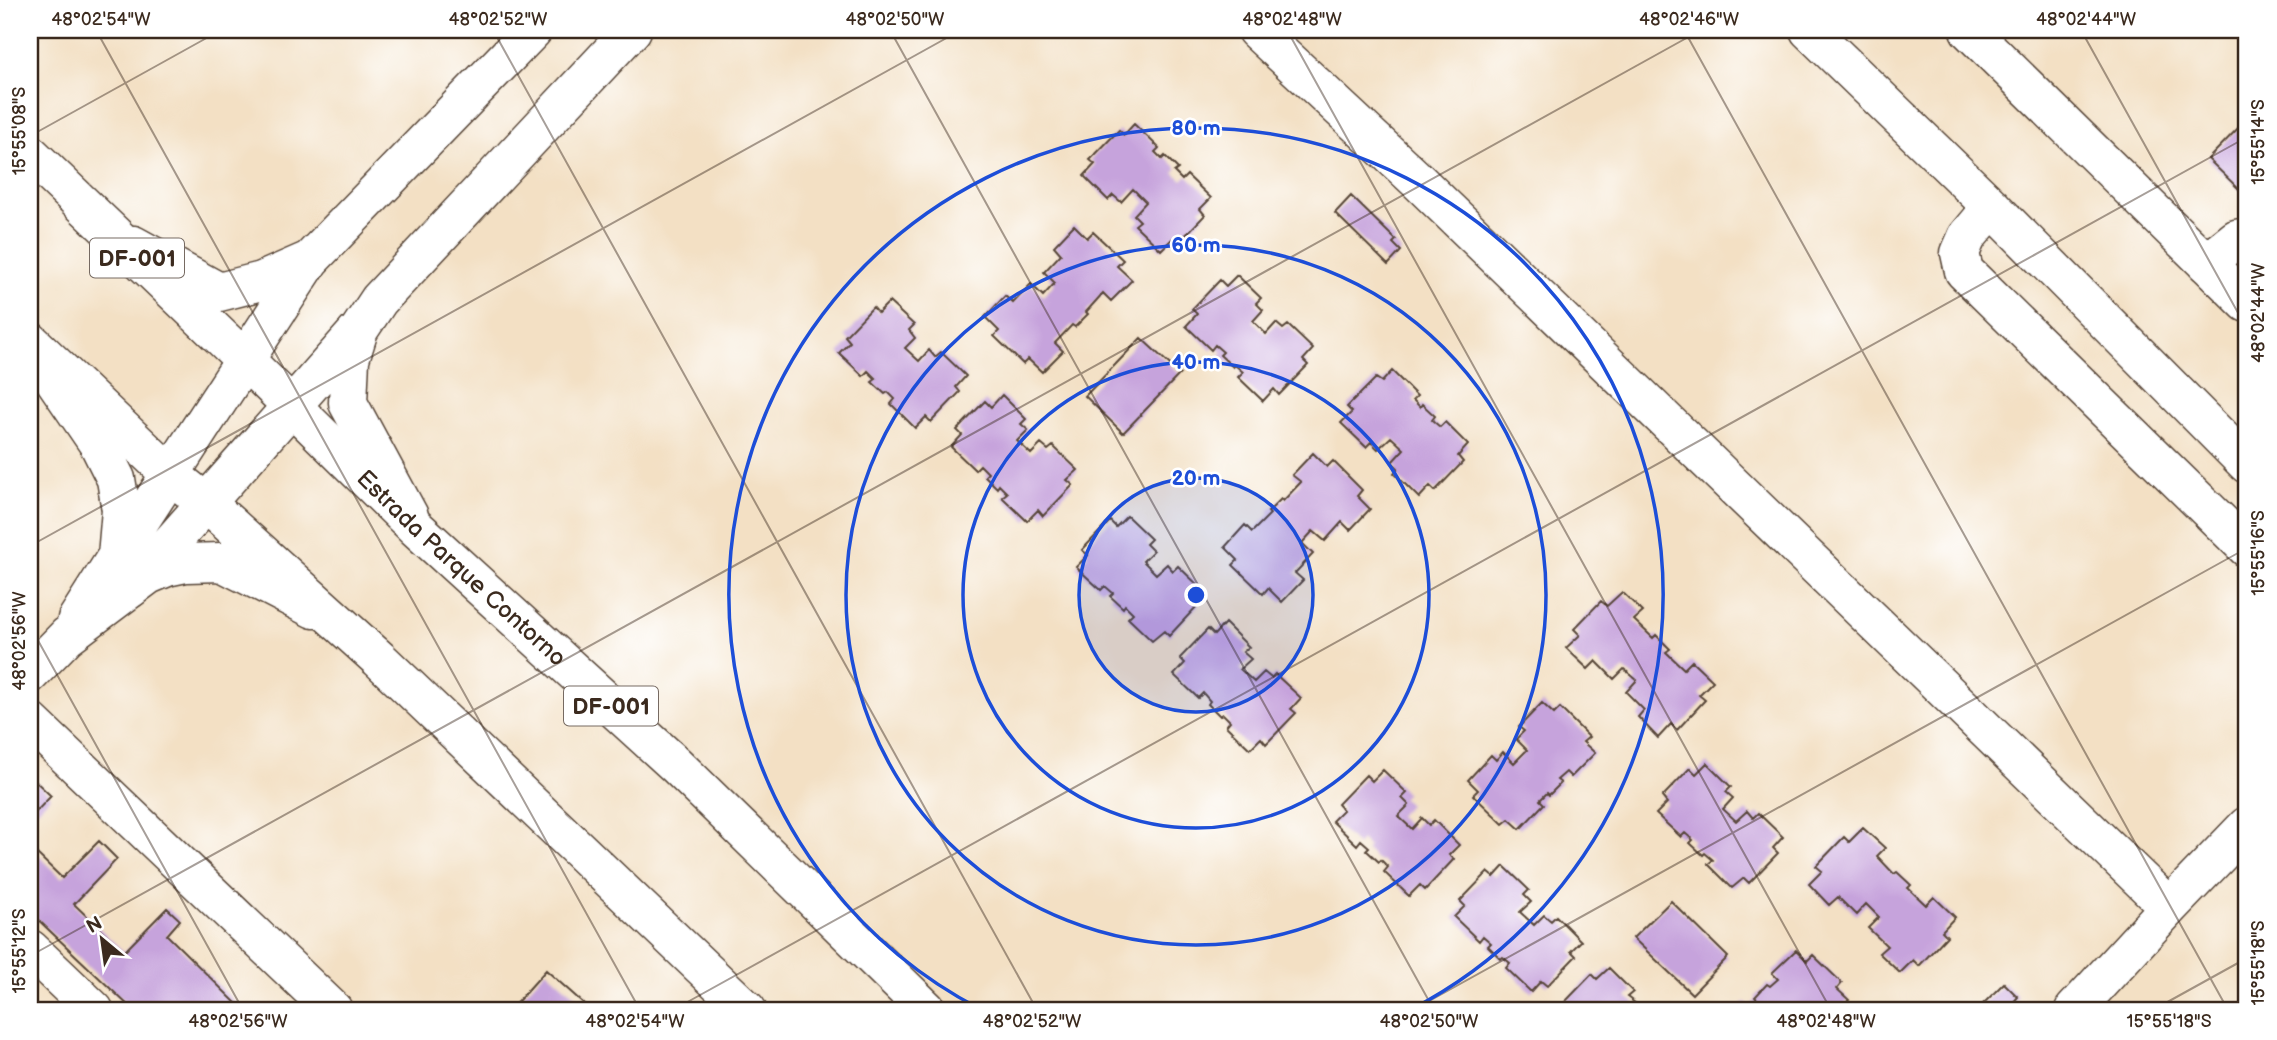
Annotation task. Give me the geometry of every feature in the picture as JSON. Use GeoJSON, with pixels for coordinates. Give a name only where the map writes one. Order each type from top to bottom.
{"type":"FeatureCollection","features":[{"type":"Feature","properties":{"kind":"main road"},"geometry":{"type":"LineString","coordinates":[[124,572],[170,474],[310,260],[533,30]]}},
{"type":"Feature","properties":{"kind":"main road"},"geometry":{"type":"LineString","coordinates":[[30,674],[124,572],[206,503],[359,330],[379,300],[632,30]]}},
{"type":"Feature","properties":{"kind":"main road"},"geometry":{"type":"LineString","coordinates":[[1256,30],[1426,189],[2169,907]]}},
{"type":"Feature","properties":{"kind":"main road"},"geometry":{"type":"LineString","coordinates":[[1809,30],[1992,207],[2247,464]]}},
{"type":"Feature","properties":{"kind":"main road"},"geometry":{"type":"LineString","coordinates":[[1969,30],[2247,303]]}},
{"type":"Feature","properties":{"kind":"main road","name":"Estrada Parque Contorno"},"geometry":{"type":"LineString","coordinates":[[30,154],[415,527],[676,765],[927,1010]]}},
{"type":"Feature","properties":{"kind":"main road"},"geometry":{"type":"LineString","coordinates":[[1992,207],[1967,237],[1960,253],[1964,271],[2247,548]]}},
{"type":"Feature","properties":{"kind":"main road"},"geometry":{"type":"LineString","coordinates":[[112,234],[219,292],[262,281],[310,260]]}},
{"type":"Feature","properties":{"kind":"main road"},"geometry":{"type":"LineString","coordinates":[[2206,263],[2236,239],[2247,237]]}},
{"type":"Feature","properties":{"kind":"main road"},"geometry":{"type":"LineString","coordinates":[[359,330],[350,359],[348,403],[415,527]]}},
{"type":"Feature","properties":{"kind":"main road"},"geometry":{"type":"LineString","coordinates":[[30,343],[170,474],[206,503],[379,659],[747,1010]]}},
{"type":"Feature","properties":{"kind":"main road"},"geometry":{"type":"LineString","coordinates":[[30,343],[99,445],[116,479],[121,510],[124,572]]}},
{"type":"Feature","properties":{"kind":"main road"},"geometry":{"type":"LineString","coordinates":[[124,572],[148,575],[187,563],[222,562],[330,617]]}},
{"type":"Feature","properties":{"kind":"main road"},"geometry":{"type":"LineString","coordinates":[[30,721],[333,1010]]}},
{"type":"Feature","properties":{"kind":"main road"},"geometry":{"type":"LineString","coordinates":[[2074,1010],[2247,826]]}},
{"type":"Feature","properties":{"kind":"main road"},"geometry":{"type":"LineString","coordinates":[[30,949],[94,1010]]}},
{"type":"Feature","properties":{"kind":"building"},"geometry":{"type":"Polygon","coordinates":[[[2247,119],[2247,197],[2208,159],[2247,119]]]}},
{"type":"Feature","properties":{"kind":"building"},"geometry":{"type":"Polygon","coordinates":[[[1134,124],[1159,148],[1155,152],[1162,159],[1165,156],[1178,169],[1174,172],[1182,180],[1187,175],[1211,198],[1200,209],[1205,215],[1177,244],[1172,239],[1161,250],[1135,225],[1140,221],[1134,215],[1146,202],[1133,189],[1121,202],[1113,195],[1108,200],[1084,176],[1095,164],[1090,160],[1119,130],[1124,135],[1134,124]]]}},
{"type":"Feature","properties":{"kind":"building"},"geometry":{"type":"Polygon","coordinates":[[[1351,196],[1396,240],[1393,243],[1401,251],[1388,265],[1335,213],[1351,196]]]}},
{"type":"Feature","properties":{"kind":"building"},"geometry":{"type":"Polygon","coordinates":[[[1074,225],[1087,238],[1093,232],[1123,260],[1117,266],[1132,280],[1111,301],[1103,293],[1086,312],[1088,314],[1075,327],[1072,325],[1055,343],[1063,351],[1042,372],[1028,359],[1023,364],[994,336],[999,331],[985,317],[1005,296],[1013,303],[1031,284],[1043,296],[1055,283],[1044,272],[1061,254],[1054,246],[1074,225]]]}},
{"type":"Feature","properties":{"kind":"building"},"geometry":{"type":"Polygon","coordinates":[[[1237,275],[1261,298],[1256,303],[1263,310],[1253,321],[1266,334],[1276,323],[1283,329],[1288,325],[1313,349],[1303,360],[1308,365],[1279,395],[1274,389],[1263,401],[1238,377],[1243,372],[1220,355],[1223,352],[1215,345],[1211,350],[1186,326],[1197,314],[1192,309],[1220,280],[1226,286],[1237,275]]]}},
{"type":"Feature","properties":{"kind":"building"},"geometry":{"type":"Polygon","coordinates":[[[889,302],[914,325],[909,330],[915,338],[905,348],[919,361],[929,350],[935,357],[941,352],[966,376],[956,387],[960,392],[931,422],[926,417],[915,428],[891,404],[895,399],[872,382],[876,379],[868,371],[863,376],[839,353],[850,342],[845,336],[873,307],[878,313],[889,302]]]}},
{"type":"Feature","properties":{"kind":"building"},"geometry":{"type":"Polygon","coordinates":[[[1141,338],[1180,374],[1123,433],[1085,396],[1141,338]]]}},
{"type":"Feature","properties":{"kind":"building"},"geometry":{"type":"Polygon","coordinates":[[[1392,371],[1417,396],[1413,400],[1435,416],[1432,420],[1440,427],[1445,422],[1468,445],[1458,456],[1463,462],[1435,491],[1430,486],[1419,498],[1394,473],[1398,468],[1392,462],[1404,449],[1391,437],[1378,449],[1371,442],[1366,447],[1341,423],[1352,412],[1347,407],[1376,378],[1382,382],[1392,371]]]}},
{"type":"Feature","properties":{"kind":"building"},"geometry":{"type":"Polygon","coordinates":[[[1002,395],[1026,419],[1021,424],[1028,430],[1017,441],[1031,454],[1041,444],[1048,450],[1053,446],[1078,470],[1067,480],[1073,485],[1043,516],[1038,510],[1027,521],[1002,497],[1007,493],[999,485],[997,488],[985,476],[988,473],[980,465],[975,470],[951,447],[962,435],[957,430],[985,401],[991,407],[1002,395]]]}},
{"type":"Feature","properties":{"kind":"building"},"geometry":{"type":"Polygon","coordinates":[[[1313,453],[1327,467],[1333,461],[1362,490],[1357,496],[1370,509],[1350,530],[1342,522],[1325,541],[1313,531],[1302,543],[1313,554],[1295,573],[1303,580],[1282,602],[1268,588],[1263,594],[1233,565],[1238,560],[1225,547],[1245,525],[1252,532],[1270,514],[1268,512],[1301,482],[1292,475],[1313,453]]]}},
{"type":"Feature","properties":{"kind":"building"},"geometry":{"type":"Polygon","coordinates":[[[1127,516],[1151,539],[1146,544],[1153,551],[1143,561],[1156,574],[1167,564],[1173,571],[1178,566],[1203,590],[1193,600],[1198,605],[1169,636],[1164,631],[1152,641],[1128,618],[1133,613],[1110,596],[1113,593],[1105,586],[1101,590],[1076,567],[1088,555],[1082,550],[1110,521],[1116,527],[1127,516]]]}},
{"type":"Feature","properties":{"kind":"building"},"geometry":{"type":"Polygon","coordinates":[[[1622,592],[1643,612],[1634,620],[1653,638],[1656,635],[1670,649],[1666,652],[1684,669],[1692,661],[1713,681],[1699,695],[1705,700],[1677,730],[1671,724],[1658,738],[1638,717],[1644,710],[1626,692],[1637,680],[1624,669],[1614,679],[1596,661],[1588,669],[1566,648],[1580,635],[1574,629],[1601,601],[1607,606],[1622,592]]]}},
{"type":"Feature","properties":{"kind":"building"},"geometry":{"type":"Polygon","coordinates":[[[1225,623],[1249,647],[1243,652],[1251,659],[1240,669],[1254,682],[1264,672],[1271,678],[1275,674],[1301,698],[1291,709],[1296,713],[1266,744],[1261,738],[1250,749],[1226,726],[1230,721],[1223,714],[1220,716],[1208,704],[1210,701],[1203,693],[1198,698],[1174,675],[1185,663],[1180,658],[1208,629],[1214,635],[1225,623]]]}},
{"type":"Feature","properties":{"kind":"building"},"geometry":{"type":"Polygon","coordinates":[[[1542,703],[1554,714],[1560,708],[1589,737],[1583,742],[1595,753],[1571,777],[1566,772],[1557,780],[1561,783],[1540,800],[1544,804],[1520,829],[1509,819],[1503,824],[1473,795],[1478,790],[1468,780],[1491,755],[1496,760],[1503,752],[1514,763],[1527,750],[1516,739],[1524,731],[1519,727],[1542,703]]]}},
{"type":"Feature","properties":{"kind":"building"},"geometry":{"type":"Polygon","coordinates":[[[1707,763],[1731,787],[1726,792],[1733,798],[1723,809],[1736,821],[1747,811],[1753,818],[1758,813],[1783,837],[1773,848],[1778,853],[1749,883],[1744,878],[1732,888],[1708,864],[1713,860],[1690,843],[1693,840],[1685,833],[1681,837],[1656,814],[1667,803],[1662,797],[1690,768],[1696,774],[1707,763]]]}},
{"type":"Feature","properties":{"kind":"building"},"geometry":{"type":"Polygon","coordinates":[[[1383,770],[1407,793],[1402,798],[1409,805],[1398,816],[1412,829],[1422,818],[1429,825],[1434,820],[1459,845],[1449,855],[1454,859],[1425,890],[1420,885],[1409,896],[1384,872],[1388,867],[1366,850],[1369,847],[1361,840],[1357,845],[1332,821],[1343,810],[1338,804],[1366,775],[1372,781],[1383,770]]]}},
{"type":"Feature","properties":{"kind":"building"},"geometry":{"type":"Polygon","coordinates":[[[30,776],[51,796],[30,818],[30,776]]]}},
{"type":"Feature","properties":{"kind":"building"},"geometry":{"type":"Polygon","coordinates":[[[1863,828],[1885,848],[1877,856],[1894,874],[1897,872],[1911,885],[1908,888],[1926,905],[1934,897],[1955,917],[1942,931],[1947,936],[1919,966],[1913,960],[1900,973],[1879,953],[1887,946],[1868,928],[1879,917],[1866,904],[1856,915],[1838,897],[1829,905],[1809,884],[1822,871],[1816,866],[1844,837],[1849,842],[1863,828]]]}},
{"type":"Feature","properties":{"kind":"building"},"geometry":{"type":"Polygon","coordinates":[[[99,841],[117,859],[74,904],[124,952],[167,908],[180,920],[167,935],[243,1010],[133,1010],[30,912],[30,847],[62,878],[99,841]]]}},
{"type":"Feature","properties":{"kind":"building"},"geometry":{"type":"Polygon","coordinates":[[[1504,866],[1529,890],[1524,895],[1531,902],[1520,912],[1534,925],[1544,915],[1551,921],[1556,916],[1581,941],[1571,951],[1576,956],[1547,986],[1541,981],[1531,992],[1506,968],[1510,963],[1503,957],[1501,959],[1488,946],[1491,943],[1483,936],[1479,941],[1454,917],[1465,906],[1460,901],[1488,872],[1494,877],[1504,866]]]}},
{"type":"Feature","properties":{"kind":"building"},"geometry":{"type":"Polygon","coordinates":[[[1671,901],[1728,957],[1692,994],[1633,938],[1671,901]]]}},
{"type":"Feature","properties":{"kind":"building"},"geometry":{"type":"Polygon","coordinates":[[[1796,950],[1807,961],[1813,955],[1842,983],[1837,989],[1849,1000],[1838,1010],[1737,1010],[1745,1002],[1750,1006],[1767,984],[1770,986],[1778,979],[1772,973],[1796,950]]]}},
{"type":"Feature","properties":{"kind":"building"},"geometry":{"type":"Polygon","coordinates":[[[1609,968],[1633,992],[1627,997],[1635,1003],[1628,1010],[1567,1010],[1569,1008],[1564,1003],[1592,974],[1597,979],[1609,968]]]}},
{"type":"Feature","properties":{"kind":"building"},"geometry":{"type":"Polygon","coordinates":[[[546,970],[591,1010],[510,1010],[546,970]]]}},
{"type":"Feature","properties":{"kind":"building"},"geometry":{"type":"Polygon","coordinates":[[[2004,983],[2018,997],[2011,1005],[2011,1010],[1977,1010],[2004,983]]]}}]}
